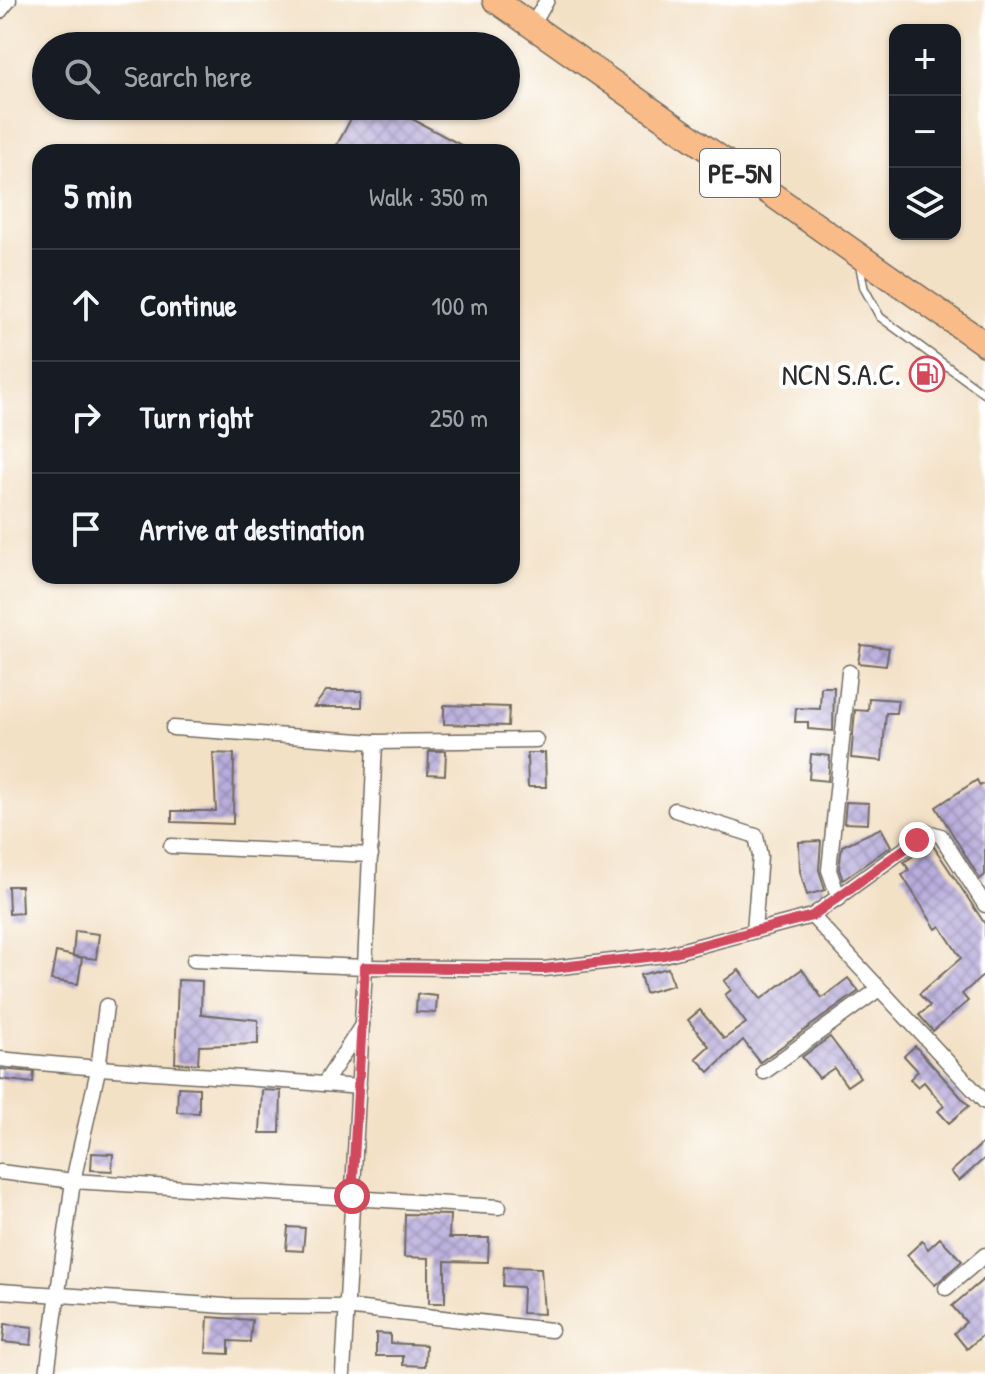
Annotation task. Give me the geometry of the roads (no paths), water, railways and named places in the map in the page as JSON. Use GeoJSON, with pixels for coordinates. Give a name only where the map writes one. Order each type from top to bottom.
{"type":"FeatureCollection","features":[{"type":"Feature","properties":{"kind":"highway","name":"PE-5N"},"geometry":{"type":"LineString","coordinates":[[495,0],[985,344]]}},
{"type":"Feature","properties":{"kind":"street"},"geometry":{"type":"LineString","coordinates":[[0,11],[9,0]]}},
{"type":"Feature","properties":{"kind":"street"},"geometry":{"type":"LineString","coordinates":[[532,26],[547,0]]}},
{"type":"Feature","properties":{"kind":"street"},"geometry":{"type":"LineString","coordinates":[[839,899],[829,870],[849,672]]}},
{"type":"Feature","properties":{"kind":"street"},"geometry":{"type":"LineString","coordinates":[[173,728],[375,742],[536,740]]}},
{"type":"Feature","properties":{"kind":"street"},"geometry":{"type":"LineString","coordinates":[[343,1374],[375,742]]}},
{"type":"Feature","properties":{"kind":"street"},"geometry":{"type":"LineString","coordinates":[[675,810],[756,836],[760,856],[754,931]]}},
{"type":"Feature","properties":{"kind":"street"},"geometry":{"type":"LineString","coordinates":[[194,960],[365,967],[544,969],[664,955],[812,916],[928,832],[941,836],[985,905]]}},
{"type":"Feature","properties":{"kind":"street"},"geometry":{"type":"LineString","coordinates":[[171,846],[371,855]]}},
{"type":"Feature","properties":{"kind":"street"},"geometry":{"type":"LineString","coordinates":[[812,916],[985,1102]]}},
{"type":"Feature","properties":{"kind":"street"},"geometry":{"type":"LineString","coordinates":[[764,1072],[879,989]]}},
{"type":"Feature","properties":{"kind":"street"},"geometry":{"type":"LineString","coordinates":[[47,1374],[73,1181],[98,1070],[106,1006]]}},
{"type":"Feature","properties":{"kind":"street"},"geometry":{"type":"LineString","coordinates":[[324,1084],[362,1025]]}},
{"type":"Feature","properties":{"kind":"street"},"geometry":{"type":"LineString","coordinates":[[0,1059],[98,1070],[247,1076],[359,1087]]}},
{"type":"Feature","properties":{"kind":"street"},"geometry":{"type":"LineString","coordinates":[[0,1172],[73,1181],[499,1207]]}},
{"type":"Feature","properties":{"kind":"street"},"geometry":{"type":"LineString","coordinates":[[946,1288],[985,1255]]}},
{"type":"Feature","properties":{"kind":"street"},"geometry":{"type":"LineString","coordinates":[[0,1291],[226,1306],[345,1307],[551,1330]]}},
{"type":"Feature","properties":{"kind":"lane"},"geometry":{"type":"LineString","coordinates":[[858,256],[864,288],[880,317],[985,394]]}},
{"type":"Feature","properties":{"kind":"place","name":"NCN S.A.C."},"geometry":{"type":"Point","coordinates":[927,374]}}]}
